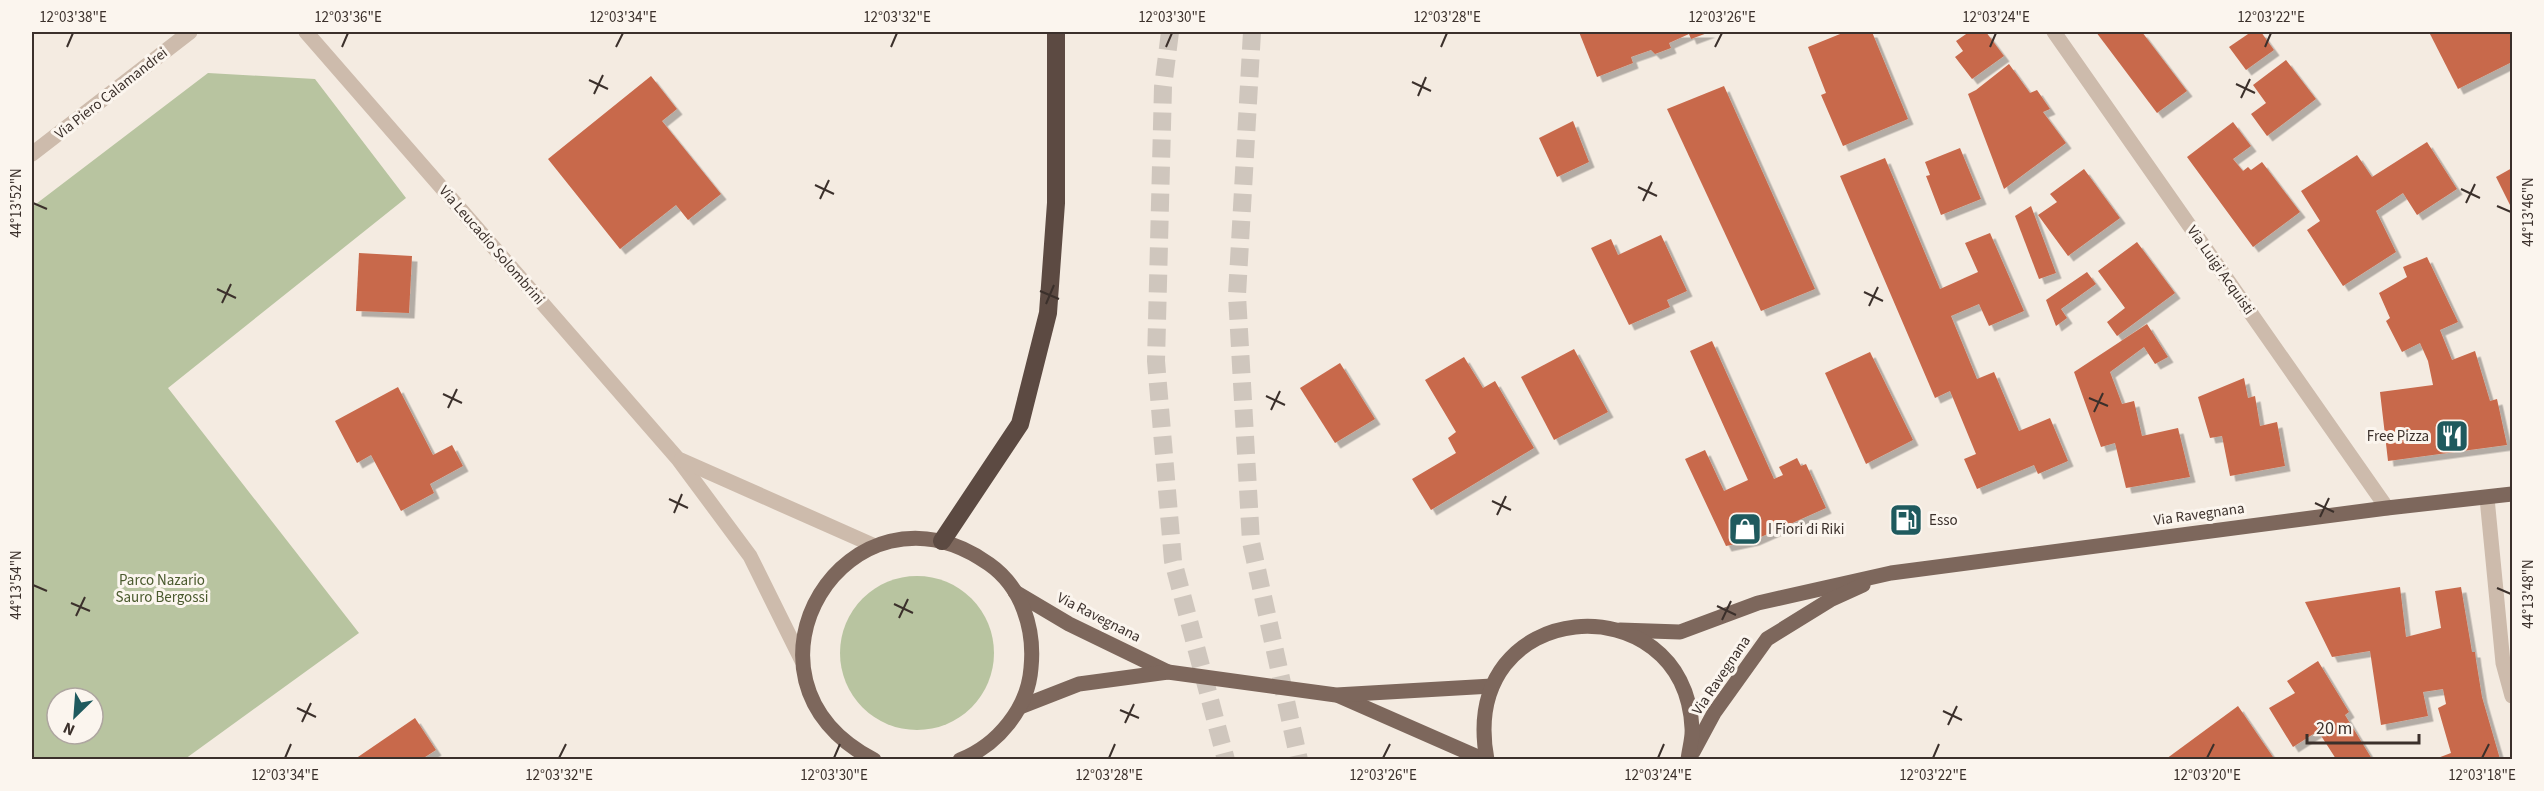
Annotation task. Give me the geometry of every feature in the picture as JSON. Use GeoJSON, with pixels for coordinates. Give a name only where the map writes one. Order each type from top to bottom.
{"type":"FeatureCollection","features":[{"type":"Feature","properties":{"kind":"highway"},"geometry":{"type":"LineString","coordinates":[[942,541],[1020,424],[1048,313],[1056,203],[1056,32]]}},
{"type":"Feature","properties":{"kind":"main road","name":"Via Ravegnana"},"geometry":{"type":"LineString","coordinates":[[1620,630],[1680,632],[1758,603],[1891,573],[2387,508],[2512,495]]}},
{"type":"Feature","properties":{"kind":"main road"},"geometry":{"type":"LineString","coordinates":[[874,759],[849,751],[826,724],[809,695],[802,661],[805,625],[819,591],[844,564],[875,546],[908,538],[942,541],[971,551],[996,569],[1016,592],[1028,619],[1033,649],[1030,679],[1020,707],[1000,734],[973,755],[960,759]]}},
{"type":"Feature","properties":{"kind":"main road","name":"Via Ravegnana"},"geometry":{"type":"LineString","coordinates":[[1688,759],[1714,713],[1767,639],[1830,600],[1891,573]]}},
{"type":"Feature","properties":{"kind":"main road","name":"Via Ravegnana"},"geometry":{"type":"LineString","coordinates":[[1016,592],[1069,624],[1168,672]]}},
{"type":"Feature","properties":{"kind":"main road"},"geometry":{"type":"LineString","coordinates":[[1486,759],[1482,736],[1484,710],[1492,686],[1508,660],[1532,640],[1560,628],[1590,624],[1620,630],[1649,645],[1672,668],[1687,697],[1693,729],[1688,759]]}},
{"type":"Feature","properties":{"kind":"main road","name":"Via Ravegnana"},"geometry":{"type":"LineString","coordinates":[[1020,707],[1079,684],[1168,672],[1336,695],[1492,686]]}},
{"type":"Feature","properties":{"kind":"main road","name":"Via Ravegnana"},"geometry":{"type":"LineString","coordinates":[[1336,695],[1486,759]]}},
{"type":"Feature","properties":{"kind":"street","name":"Via Piero Calamandrei"},"geometry":{"type":"LineString","coordinates":[[32,153],[190,32]]}},
{"type":"Feature","properties":{"kind":"street","name":"Via Leucadio Solombrini"},"geometry":{"type":"LineString","coordinates":[[306,32],[678,459],[750,556],[802,661]]}},
{"type":"Feature","properties":{"kind":"street","name":"Via Luigi Acquisti"},"geometry":{"type":"LineString","coordinates":[[2054,32],[2387,508]]}},
{"type":"Feature","properties":{"kind":"street","name":"Via Leucadio Solombrini"},"geometry":{"type":"LineString","coordinates":[[678,459],[875,546]]}},
{"type":"Feature","properties":{"kind":"street"},"geometry":{"type":"LineString","coordinates":[[2487,498],[2503,663],[2512,696]]}},
{"type":"Feature","properties":{"kind":"green space","name":"Parco Nazario Sauro Bergossi"},"geometry":{"type":"Polygon","coordinates":[[[208,73],[315,79],[406,198],[168,388],[359,633],[185,759],[32,759],[32,207],[208,73]]]}},
{"type":"Feature","properties":{"kind":"green space"},"geometry":{"type":"Polygon","coordinates":[[[917,576],[932,577],[947,582],[972,598],[988,623],[993,638],[993,668],[988,683],[972,708],[947,724],[932,729],[917,730],[902,729],[887,724],[862,708],[846,683],[841,668],[840,653],[841,638],[846,623],[862,598],[887,582],[902,577],[917,576]]]}},
{"type":"Feature","properties":{"kind":"building"},"geometry":{"type":"Polygon","coordinates":[[[1579,32],[1710,32],[1691,39],[1689,34],[1669,43],[1671,48],[1655,54],[1651,50],[1631,57],[1633,63],[1597,77],[1579,32]]]}},
{"type":"Feature","properties":{"kind":"building"},"geometry":{"type":"Polygon","coordinates":[[[1845,32],[1872,32],[1908,119],[1843,146],[1821,95],[1826,93],[1808,47],[1845,32]]]}},
{"type":"Feature","properties":{"kind":"building"},"geometry":{"type":"Polygon","coordinates":[[[1969,32],[1986,32],[2004,56],[1972,79],[1955,57],[1963,51],[1956,41],[1969,32]]]}},
{"type":"Feature","properties":{"kind":"building"},"geometry":{"type":"Polygon","coordinates":[[[2096,32],[2142,32],[2187,91],[2157,113],[2096,32]]]}},
{"type":"Feature","properties":{"kind":"building"},"geometry":{"type":"Polygon","coordinates":[[[2251,32],[2261,32],[2274,50],[2246,70],[2229,47],[2251,32]]]}},
{"type":"Feature","properties":{"kind":"building"},"geometry":{"type":"Polygon","coordinates":[[[2429,32],[2512,32],[2512,62],[2458,89],[2429,32]]]}},
{"type":"Feature","properties":{"kind":"building"},"geometry":{"type":"Polygon","coordinates":[[[2286,60],[2316,99],[2267,136],[2251,114],[2266,103],[2253,85],[2286,60]]]}},
{"type":"Feature","properties":{"kind":"building"},"geometry":{"type":"Polygon","coordinates":[[[2009,64],[2030,93],[2037,90],[2050,109],[2043,112],[2066,143],[2004,189],[1968,94],[2009,64]]]}},
{"type":"Feature","properties":{"kind":"building"},"geometry":{"type":"Polygon","coordinates":[[[651,76],[677,109],[662,121],[721,194],[688,220],[676,205],[620,249],[548,159],[651,76]]]}},
{"type":"Feature","properties":{"kind":"building"},"geometry":{"type":"Polygon","coordinates":[[[1724,86],[1815,289],[1761,311],[1667,109],[1724,86]]]}},
{"type":"Feature","properties":{"kind":"building"},"geometry":{"type":"Polygon","coordinates":[[[1573,121],[1589,162],[1557,177],[1539,138],[1573,121]]]}},
{"type":"Feature","properties":{"kind":"building"},"geometry":{"type":"Polygon","coordinates":[[[2233,122],[2251,146],[2233,159],[2243,171],[2248,167],[2251,170],[2262,162],[2300,212],[2253,247],[2187,157],[2233,122]]]}},
{"type":"Feature","properties":{"kind":"building"},"geometry":{"type":"Polygon","coordinates":[[[2427,142],[2457,189],[2417,215],[2403,193],[2376,211],[2396,252],[2343,286],[2307,230],[2320,221],[2301,191],[2357,155],[2372,177],[2427,142]]]}},
{"type":"Feature","properties":{"kind":"building"},"geometry":{"type":"Polygon","coordinates":[[[1960,148],[1981,199],[1941,215],[1926,176],[1930,175],[1925,162],[1960,148]]]}},
{"type":"Feature","properties":{"kind":"building"},"geometry":{"type":"Polygon","coordinates":[[[1885,158],[1940,289],[1978,272],[1965,243],[1990,233],[2024,311],[1989,326],[1979,304],[1951,316],[1977,379],[1994,372],[2019,431],[2050,418],[2068,461],[2038,474],[2034,465],[1977,489],[1964,459],[1976,454],[1950,391],[1935,398],[1840,176],[1885,158]]]}},
{"type":"Feature","properties":{"kind":"building"},"geometry":{"type":"Polygon","coordinates":[[[2512,168],[2512,209],[2496,177],[2512,168]]]}},
{"type":"Feature","properties":{"kind":"building"},"geometry":{"type":"Polygon","coordinates":[[[2084,169],[2120,218],[2068,256],[2038,215],[2057,202],[2050,194],[2084,169]]]}},
{"type":"Feature","properties":{"kind":"building"},"geometry":{"type":"Polygon","coordinates":[[[2031,206],[2056,273],[2039,279],[2015,216],[2031,206]]]}},
{"type":"Feature","properties":{"kind":"building"},"geometry":{"type":"Polygon","coordinates":[[[1661,235],[1687,291],[1667,300],[1670,307],[1629,325],[1591,248],[1611,239],[1618,255],[1661,235]]]}},
{"type":"Feature","properties":{"kind":"building"},"geometry":{"type":"Polygon","coordinates":[[[2137,242],[2175,293],[2117,336],[2107,322],[2125,308],[2098,271],[2137,242]]]}},
{"type":"Feature","properties":{"kind":"building"},"geometry":{"type":"Polygon","coordinates":[[[359,253],[412,256],[409,313],[356,311],[359,253]]]}},
{"type":"Feature","properties":{"kind":"building"},"geometry":{"type":"Polygon","coordinates":[[[2427,257],[2458,322],[2440,330],[2452,360],[2475,351],[2490,401],[2497,399],[2507,445],[2388,461],[2380,392],[2433,385],[2428,361],[2420,343],[2402,352],[2386,321],[2390,318],[2379,293],[2407,277],[2403,267],[2427,257]]]}},
{"type":"Feature","properties":{"kind":"building"},"geometry":{"type":"Polygon","coordinates":[[[2087,272],[2096,284],[2061,309],[2067,318],[2056,326],[2046,300],[2087,272]]]}},
{"type":"Feature","properties":{"kind":"building"},"geometry":{"type":"Polygon","coordinates":[[[2147,324],[2168,357],[2155,364],[2144,347],[2110,372],[2122,404],[2134,401],[2142,436],[2178,428],[2190,477],[2126,488],[2115,443],[2101,447],[2074,372],[2147,324]]]}},
{"type":"Feature","properties":{"kind":"building"},"geometry":{"type":"Polygon","coordinates":[[[1712,341],[1774,479],[1783,475],[1779,467],[1797,458],[1801,466],[1806,464],[1826,508],[1754,540],[1726,546],[1685,459],[1705,450],[1724,491],[1748,480],[1690,351],[1712,341]]]}},
{"type":"Feature","properties":{"kind":"building"},"geometry":{"type":"Polygon","coordinates":[[[1574,349],[1608,412],[1554,440],[1521,377],[1574,349]]]}},
{"type":"Feature","properties":{"kind":"building"},"geometry":{"type":"Polygon","coordinates":[[[1870,352],[1913,440],[1866,464],[1825,373],[1870,352]]]}},
{"type":"Feature","properties":{"kind":"building"},"geometry":{"type":"Polygon","coordinates":[[[1464,357],[1483,388],[1495,381],[1534,448],[1431,510],[1412,479],[1456,453],[1448,438],[1456,432],[1425,380],[1464,357]]]}},
{"type":"Feature","properties":{"kind":"building"},"geometry":{"type":"Polygon","coordinates":[[[1340,363],[1375,419],[1335,443],[1300,388],[1340,363]]]}},
{"type":"Feature","properties":{"kind":"building"},"geometry":{"type":"Polygon","coordinates":[[[2244,378],[2248,398],[2255,396],[2260,426],[2277,422],[2285,466],[2230,476],[2222,436],[2210,438],[2198,397],[2244,378]]]}},
{"type":"Feature","properties":{"kind":"building"},"geometry":{"type":"Polygon","coordinates":[[[398,387],[433,455],[452,445],[463,466],[430,484],[434,493],[401,511],[371,455],[357,463],[335,421],[398,387]]]}},
{"type":"Feature","properties":{"kind":"building"},"geometry":{"type":"Polygon","coordinates":[[[2400,587],[2406,637],[2441,628],[2435,591],[2461,587],[2482,697],[2500,759],[2435,759],[2451,753],[2438,708],[2446,704],[2443,689],[2423,692],[2428,716],[2381,725],[2370,651],[2332,657],[2305,602],[2400,587]]]}},
{"type":"Feature","properties":{"kind":"building"},"geometry":{"type":"Polygon","coordinates":[[[2318,661],[2349,712],[2345,715],[2372,759],[2336,759],[2318,731],[2293,747],[2269,708],[2295,693],[2287,681],[2318,661]]]}},
{"type":"Feature","properties":{"kind":"building"},"geometry":{"type":"Polygon","coordinates":[[[2238,706],[2273,757],[2272,759],[2166,759],[2238,706]]]}},
{"type":"Feature","properties":{"kind":"building"},"geometry":{"type":"Polygon","coordinates":[[[415,718],[436,750],[422,759],[355,759],[415,718]]]}},
{"type":"Feature","properties":{"kind":"tunnel"},"geometry":{"type":"LineString","coordinates":[[1170,32],[1163,87],[1156,361],[1173,561],[1226,760]]}},
{"type":"Feature","properties":{"kind":"tunnel"},"geometry":{"type":"LineString","coordinates":[[1252,32],[1237,295],[1251,542],[1299,760]]}},
{"type":"Feature","properties":{"kind":"place","name":"Free Pizza"},"geometry":{"type":"Point","coordinates":[2452,436]}},
{"type":"Feature","properties":{"kind":"place","name":"Esso"},"geometry":{"type":"Point","coordinates":[1906,520]}},
{"type":"Feature","properties":{"kind":"place","name":"I Fiori di Riki"},"geometry":{"type":"Point","coordinates":[1745,529]}}]}
